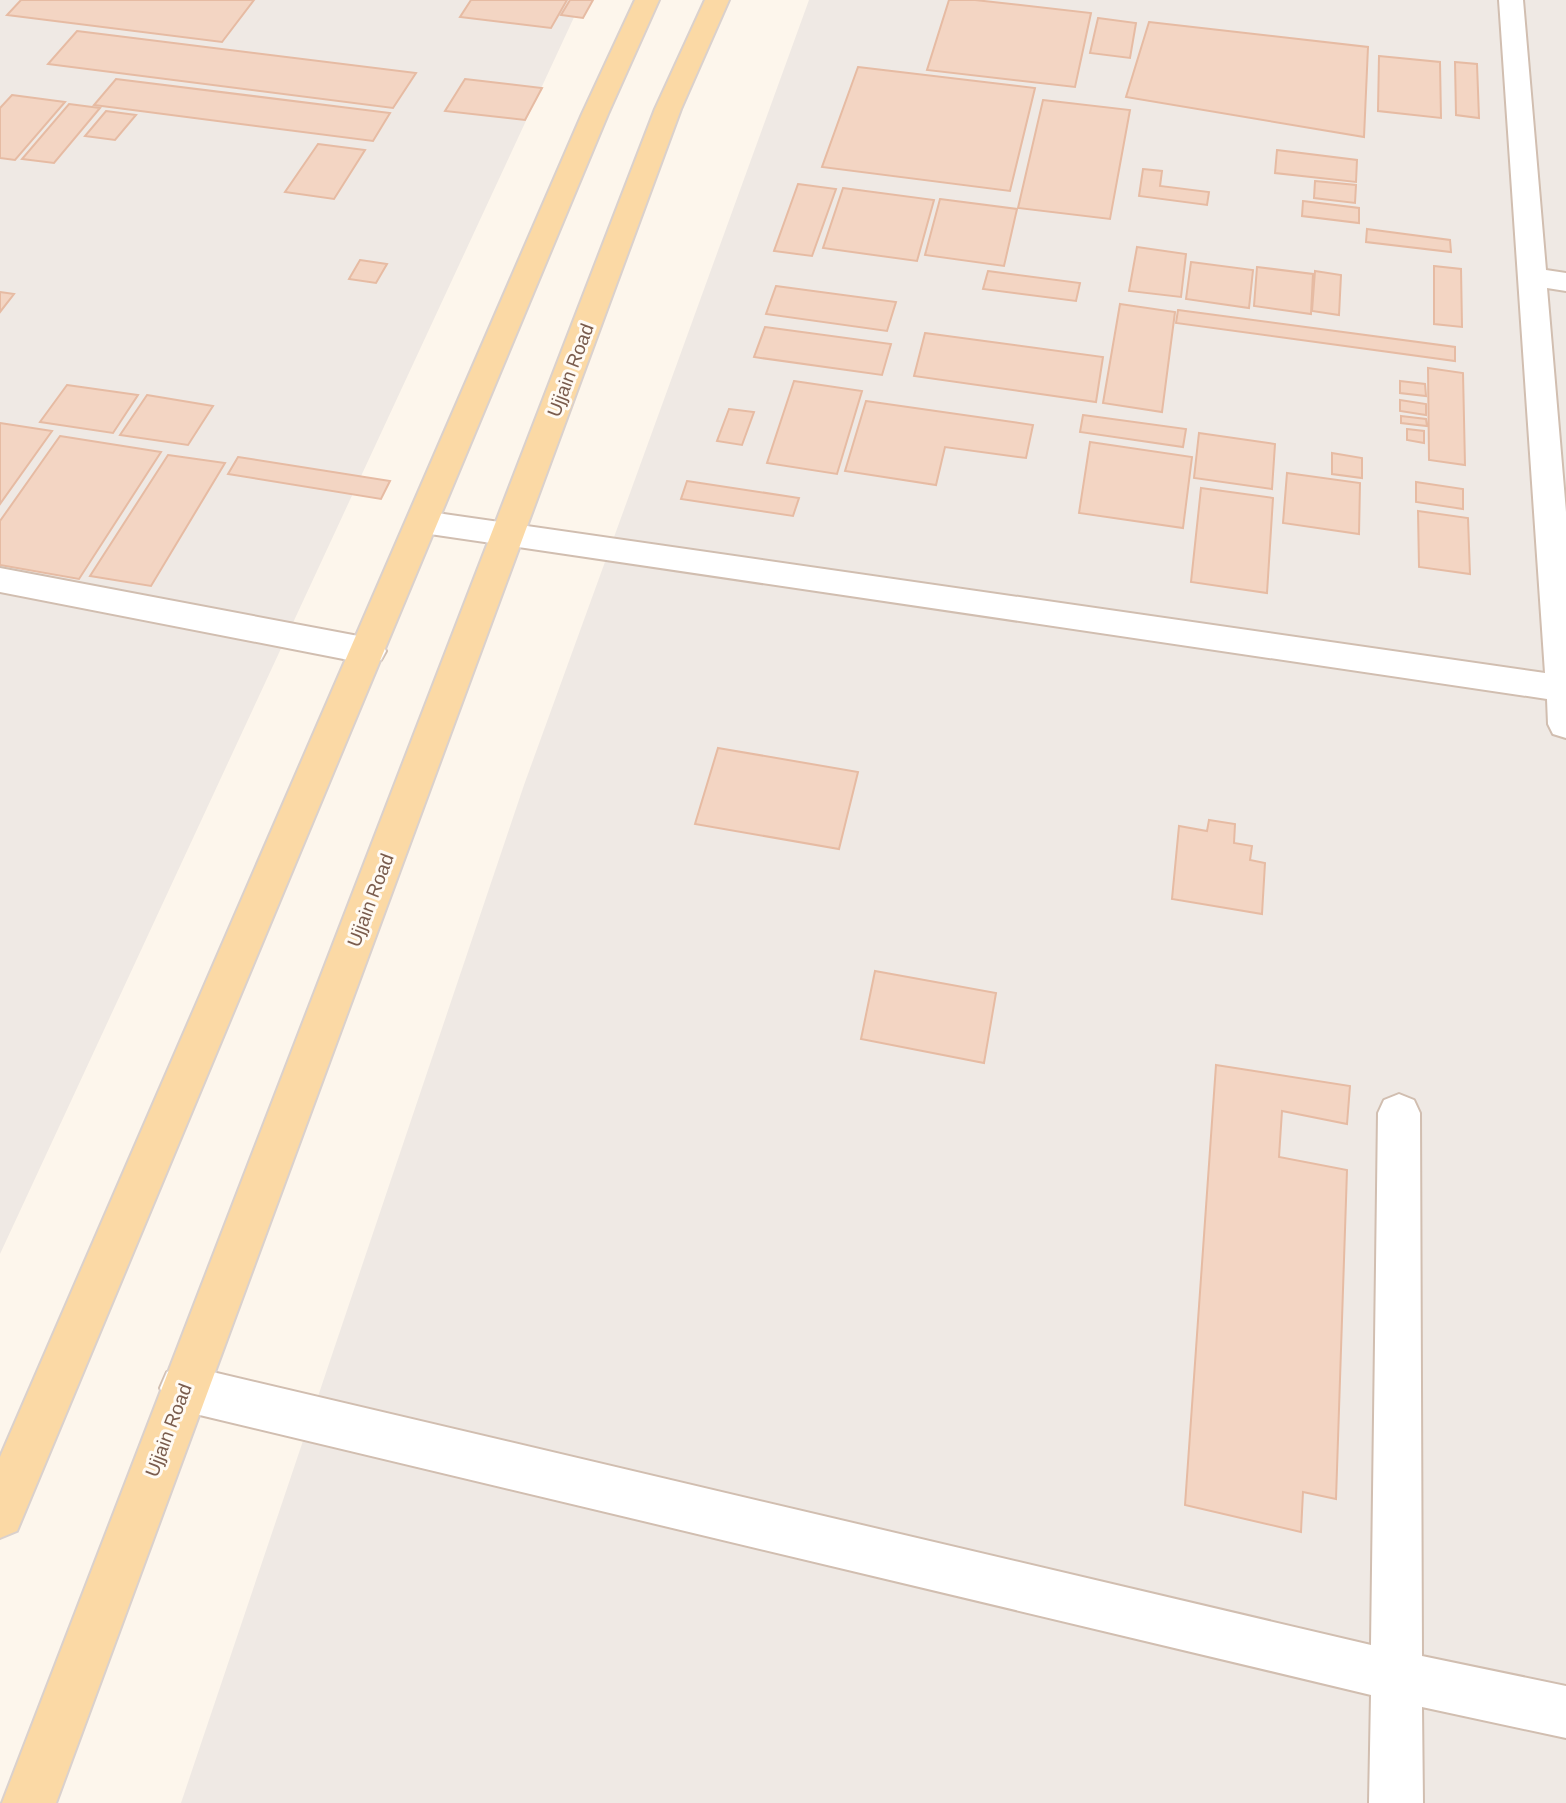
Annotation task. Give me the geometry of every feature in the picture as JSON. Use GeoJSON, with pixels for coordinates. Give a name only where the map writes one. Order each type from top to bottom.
{"type":"FeatureCollection","features":[{"type":"Feature","properties":{"kind":"main road"},"geometry":{"type":"LineString","coordinates":[[0,1514],[424,522],[595,114],[647,0]]}},
{"type":"Feature","properties":{"kind":"main road","name":"Ujjain Road"},"geometry":{"type":"LineString","coordinates":[[29,1803],[183,1388],[668,109],[717,0]]}},
{"type":"Feature","properties":{"kind":"street"},"geometry":{"type":"LineString","coordinates":[[1511,0],[1566,724]]}},
{"type":"Feature","properties":{"kind":"street"},"geometry":{"type":"LineString","coordinates":[[1531,278],[1566,282]]}},
{"type":"Feature","properties":{"kind":"street"},"geometry":{"type":"LineString","coordinates":[[424,522],[508,532],[1564,688]]}},
{"type":"Feature","properties":{"kind":"street"},"geometry":{"type":"LineString","coordinates":[[0,580],[369,651]]}},
{"type":"Feature","properties":{"kind":"street"},"geometry":{"type":"LineString","coordinates":[[1396,1803],[1399,1113]]}},
{"type":"Feature","properties":{"kind":"street"},"geometry":{"type":"LineString","coordinates":[[183,1388],[1397,1676],[1566,1712]]}},
{"type":"Feature","properties":{"kind":"shaded area"},"geometry":{"type":"Polygon","coordinates":[[[0,0],[582,0],[0,1254],[0,0]]]}},
{"type":"Feature","properties":{"kind":"shaded area"},"geometry":{"type":"Polygon","coordinates":[[[809,0],[1566,0],[1566,1803],[181,1803],[524,785],[809,0]]]}},
{"type":"Feature","properties":{"kind":"building"},"geometry":{"type":"Polygon","coordinates":[[[21,0],[254,0],[222,42],[7,15],[21,0]]]}},
{"type":"Feature","properties":{"kind":"building"},"geometry":{"type":"Polygon","coordinates":[[[471,0],[567,0],[551,28],[460,17],[471,0]]]}},
{"type":"Feature","properties":{"kind":"building"},"geometry":{"type":"Polygon","coordinates":[[[570,0],[593,0],[583,18],[561,15],[570,0]]]}},
{"type":"Feature","properties":{"kind":"building"},"geometry":{"type":"Polygon","coordinates":[[[949,0],[975,0],[1091,13],[1075,87],[927,70],[949,0]]]}},
{"type":"Feature","properties":{"kind":"building"},"geometry":{"type":"Polygon","coordinates":[[[1098,18],[1136,23],[1130,58],[1090,53],[1098,18]]]}},
{"type":"Feature","properties":{"kind":"building"},"geometry":{"type":"Polygon","coordinates":[[[1149,22],[1368,47],[1364,137],[1126,97],[1149,22]]]}},
{"type":"Feature","properties":{"kind":"building"},"geometry":{"type":"Polygon","coordinates":[[[77,31],[416,73],[393,108],[48,64],[77,31]]]}},
{"type":"Feature","properties":{"kind":"building"},"geometry":{"type":"Polygon","coordinates":[[[1379,56],[1440,62],[1441,118],[1378,111],[1379,56]]]}},
{"type":"Feature","properties":{"kind":"building"},"geometry":{"type":"Polygon","coordinates":[[[1455,62],[1477,64],[1479,118],[1456,115],[1455,62]]]}},
{"type":"Feature","properties":{"kind":"building"},"geometry":{"type":"Polygon","coordinates":[[[858,67],[1035,88],[1010,191],[822,167],[858,67]]]}},
{"type":"Feature","properties":{"kind":"building"},"geometry":{"type":"Polygon","coordinates":[[[116,79],[390,113],[373,141],[94,105],[116,79]]]}},
{"type":"Feature","properties":{"kind":"building"},"geometry":{"type":"Polygon","coordinates":[[[465,79],[542,88],[525,120],[445,111],[465,79]]]}},
{"type":"Feature","properties":{"kind":"building"},"geometry":{"type":"Polygon","coordinates":[[[12,95],[65,102],[15,160],[0,158],[0,108],[12,95]]]}},
{"type":"Feature","properties":{"kind":"building"},"geometry":{"type":"Polygon","coordinates":[[[1043,100],[1130,110],[1110,219],[1018,208],[1043,100]]]}},
{"type":"Feature","properties":{"kind":"building"},"geometry":{"type":"Polygon","coordinates":[[[69,104],[100,108],[54,163],[22,159],[69,104]]]}},
{"type":"Feature","properties":{"kind":"building"},"geometry":{"type":"Polygon","coordinates":[[[106,111],[136,115],[115,140],[85,136],[106,111]]]}},
{"type":"Feature","properties":{"kind":"building"},"geometry":{"type":"Polygon","coordinates":[[[318,144],[365,150],[334,199],[285,192],[318,144]]]}},
{"type":"Feature","properties":{"kind":"building"},"geometry":{"type":"Polygon","coordinates":[[[1277,150],[1357,160],[1356,182],[1275,173],[1277,150]]]}},
{"type":"Feature","properties":{"kind":"building"},"geometry":{"type":"Polygon","coordinates":[[[1143,169],[1162,171],[1160,186],[1209,192],[1207,205],[1139,196],[1143,169]]]}},
{"type":"Feature","properties":{"kind":"building"},"geometry":{"type":"Polygon","coordinates":[[[1315,181],[1356,185],[1355,203],[1314,198],[1315,181]]]}},
{"type":"Feature","properties":{"kind":"building"},"geometry":{"type":"Polygon","coordinates":[[[798,184],[836,189],[812,256],[774,251],[798,184]]]}},
{"type":"Feature","properties":{"kind":"building"},"geometry":{"type":"Polygon","coordinates":[[[843,188],[934,200],[917,261],[823,248],[843,188]]]}},
{"type":"Feature","properties":{"kind":"building"},"geometry":{"type":"Polygon","coordinates":[[[940,199],[1017,209],[1004,266],[925,255],[940,199]]]}},
{"type":"Feature","properties":{"kind":"building"},"geometry":{"type":"Polygon","coordinates":[[[1303,201],[1359,208],[1359,223],[1302,216],[1303,201]]]}},
{"type":"Feature","properties":{"kind":"building"},"geometry":{"type":"Polygon","coordinates":[[[1367,229],[1450,240],[1451,252],[1366,242],[1367,229]]]}},
{"type":"Feature","properties":{"kind":"building"},"geometry":{"type":"Polygon","coordinates":[[[1137,247],[1186,254],[1181,297],[1129,291],[1137,247]]]}},
{"type":"Feature","properties":{"kind":"building"},"geometry":{"type":"Polygon","coordinates":[[[360,260],[387,264],[376,283],[349,279],[360,260]]]}},
{"type":"Feature","properties":{"kind":"building"},"geometry":{"type":"Polygon","coordinates":[[[1191,262],[1253,270],[1249,308],[1186,299],[1191,262]]]}},
{"type":"Feature","properties":{"kind":"building"},"geometry":{"type":"Polygon","coordinates":[[[1434,266],[1461,269],[1462,327],[1434,324],[1434,266]]]}},
{"type":"Feature","properties":{"kind":"building"},"geometry":{"type":"Polygon","coordinates":[[[1257,267],[1313,274],[1311,314],[1254,306],[1257,267]]]}},
{"type":"Feature","properties":{"kind":"building"},"geometry":{"type":"Polygon","coordinates":[[[988,271],[1080,283],[1076,301],[983,289],[988,271]]]}},
{"type":"Feature","properties":{"kind":"building"},"geometry":{"type":"Polygon","coordinates":[[[1315,271],[1341,275],[1339,315],[1312,311],[1315,271]]]}},
{"type":"Feature","properties":{"kind":"building"},"geometry":{"type":"Polygon","coordinates":[[[776,286],[896,302],[887,331],[766,314],[776,286]]]}},
{"type":"Feature","properties":{"kind":"building"},"geometry":{"type":"Polygon","coordinates":[[[0,292],[14,294],[0,312],[0,292]]]}},
{"type":"Feature","properties":{"kind":"building"},"geometry":{"type":"Polygon","coordinates":[[[1120,304],[1175,312],[1162,412],[1103,403],[1120,304]]]}},
{"type":"Feature","properties":{"kind":"building"},"geometry":{"type":"Polygon","coordinates":[[[1178,310],[1455,347],[1455,361],[1176,323],[1178,310]]]}},
{"type":"Feature","properties":{"kind":"building"},"geometry":{"type":"Polygon","coordinates":[[[765,327],[891,344],[882,375],[754,357],[765,327]]]}},
{"type":"Feature","properties":{"kind":"building"},"geometry":{"type":"Polygon","coordinates":[[[925,333],[1103,357],[1096,402],[914,376],[925,333]]]}},
{"type":"Feature","properties":{"kind":"building"},"geometry":{"type":"Polygon","coordinates":[[[1428,368],[1463,373],[1465,465],[1429,460],[1428,368]]]}},
{"type":"Feature","properties":{"kind":"building"},"geometry":{"type":"Polygon","coordinates":[[[794,381],[862,391],[837,474],[767,463],[794,381]]]}},
{"type":"Feature","properties":{"kind":"building"},"geometry":{"type":"Polygon","coordinates":[[[1400,381],[1425,384],[1426,396],[1400,393],[1400,381]]]}},
{"type":"Feature","properties":{"kind":"building"},"geometry":{"type":"Polygon","coordinates":[[[67,385],[138,395],[113,433],[40,422],[67,385]]]}},
{"type":"Feature","properties":{"kind":"building"},"geometry":{"type":"Polygon","coordinates":[[[147,395],[213,406],[188,445],[120,435],[147,395]]]}},
{"type":"Feature","properties":{"kind":"building"},"geometry":{"type":"Polygon","coordinates":[[[1400,400],[1426,404],[1426,415],[1400,411],[1400,400]]]}},
{"type":"Feature","properties":{"kind":"building"},"geometry":{"type":"Polygon","coordinates":[[[866,401],[1033,425],[1026,458],[945,447],[936,485],[845,471],[866,401]]]}},
{"type":"Feature","properties":{"kind":"building"},"geometry":{"type":"Polygon","coordinates":[[[729,409],[754,412],[742,445],[717,441],[729,409]]]}},
{"type":"Feature","properties":{"kind":"building"},"geometry":{"type":"Polygon","coordinates":[[[1083,415],[1186,429],[1183,447],[1080,432],[1083,415]]]}},
{"type":"Feature","properties":{"kind":"building"},"geometry":{"type":"Polygon","coordinates":[[[1401,416],[1426,419],[1427,426],[1401,423],[1401,416]]]}},
{"type":"Feature","properties":{"kind":"building"},"geometry":{"type":"Polygon","coordinates":[[[0,423],[52,431],[0,504],[0,423]]]}},
{"type":"Feature","properties":{"kind":"building"},"geometry":{"type":"Polygon","coordinates":[[[1407,429],[1424,431],[1424,443],[1407,440],[1407,429]]]}},
{"type":"Feature","properties":{"kind":"building"},"geometry":{"type":"Polygon","coordinates":[[[1199,433],[1275,444],[1272,489],[1194,478],[1199,433]]]}},
{"type":"Feature","properties":{"kind":"building"},"geometry":{"type":"Polygon","coordinates":[[[60,436],[161,452],[79,579],[0,565],[0,521],[60,436]]]}},
{"type":"Feature","properties":{"kind":"building"},"geometry":{"type":"Polygon","coordinates":[[[1090,442],[1192,457],[1183,528],[1079,513],[1090,442]]]}},
{"type":"Feature","properties":{"kind":"building"},"geometry":{"type":"Polygon","coordinates":[[[1332,453],[1362,458],[1362,478],[1332,474],[1332,453]]]}},
{"type":"Feature","properties":{"kind":"building"},"geometry":{"type":"Polygon","coordinates":[[[168,455],[225,463],[151,586],[90,576],[168,455]]]}},
{"type":"Feature","properties":{"kind":"building"},"geometry":{"type":"Polygon","coordinates":[[[238,457],[390,481],[381,499],[228,474],[238,457]]]}},
{"type":"Feature","properties":{"kind":"building"},"geometry":{"type":"Polygon","coordinates":[[[1287,473],[1360,483],[1359,534],[1283,523],[1287,473]]]}},
{"type":"Feature","properties":{"kind":"building"},"geometry":{"type":"Polygon","coordinates":[[[687,481],[799,498],[793,516],[681,499],[687,481]]]}},
{"type":"Feature","properties":{"kind":"building"},"geometry":{"type":"Polygon","coordinates":[[[1416,482],[1463,489],[1463,509],[1416,502],[1416,482]]]}},
{"type":"Feature","properties":{"kind":"building"},"geometry":{"type":"Polygon","coordinates":[[[1201,488],[1273,498],[1267,593],[1191,582],[1201,488]]]}},
{"type":"Feature","properties":{"kind":"building"},"geometry":{"type":"Polygon","coordinates":[[[1418,511],[1468,518],[1470,574],[1419,567],[1418,511]]]}},
{"type":"Feature","properties":{"kind":"building"},"geometry":{"type":"Polygon","coordinates":[[[718,748],[858,772],[839,849],[695,824],[718,748]]]}},
{"type":"Feature","properties":{"kind":"building"},"geometry":{"type":"Polygon","coordinates":[[[1209,820],[1235,824],[1234,843],[1252,846],[1250,860],[1265,863],[1262,914],[1172,899],[1179,826],[1207,831],[1209,820]]]}},
{"type":"Feature","properties":{"kind":"building"},"geometry":{"type":"Polygon","coordinates":[[[875,971],[996,993],[984,1063],[861,1039],[875,971]]]}},
{"type":"Feature","properties":{"kind":"building"},"geometry":{"type":"Polygon","coordinates":[[[1216,1065],[1350,1086],[1347,1124],[1282,1111],[1279,1157],[1347,1170],[1336,1499],[1303,1492],[1301,1532],[1185,1505],[1216,1065]]]}}]}
